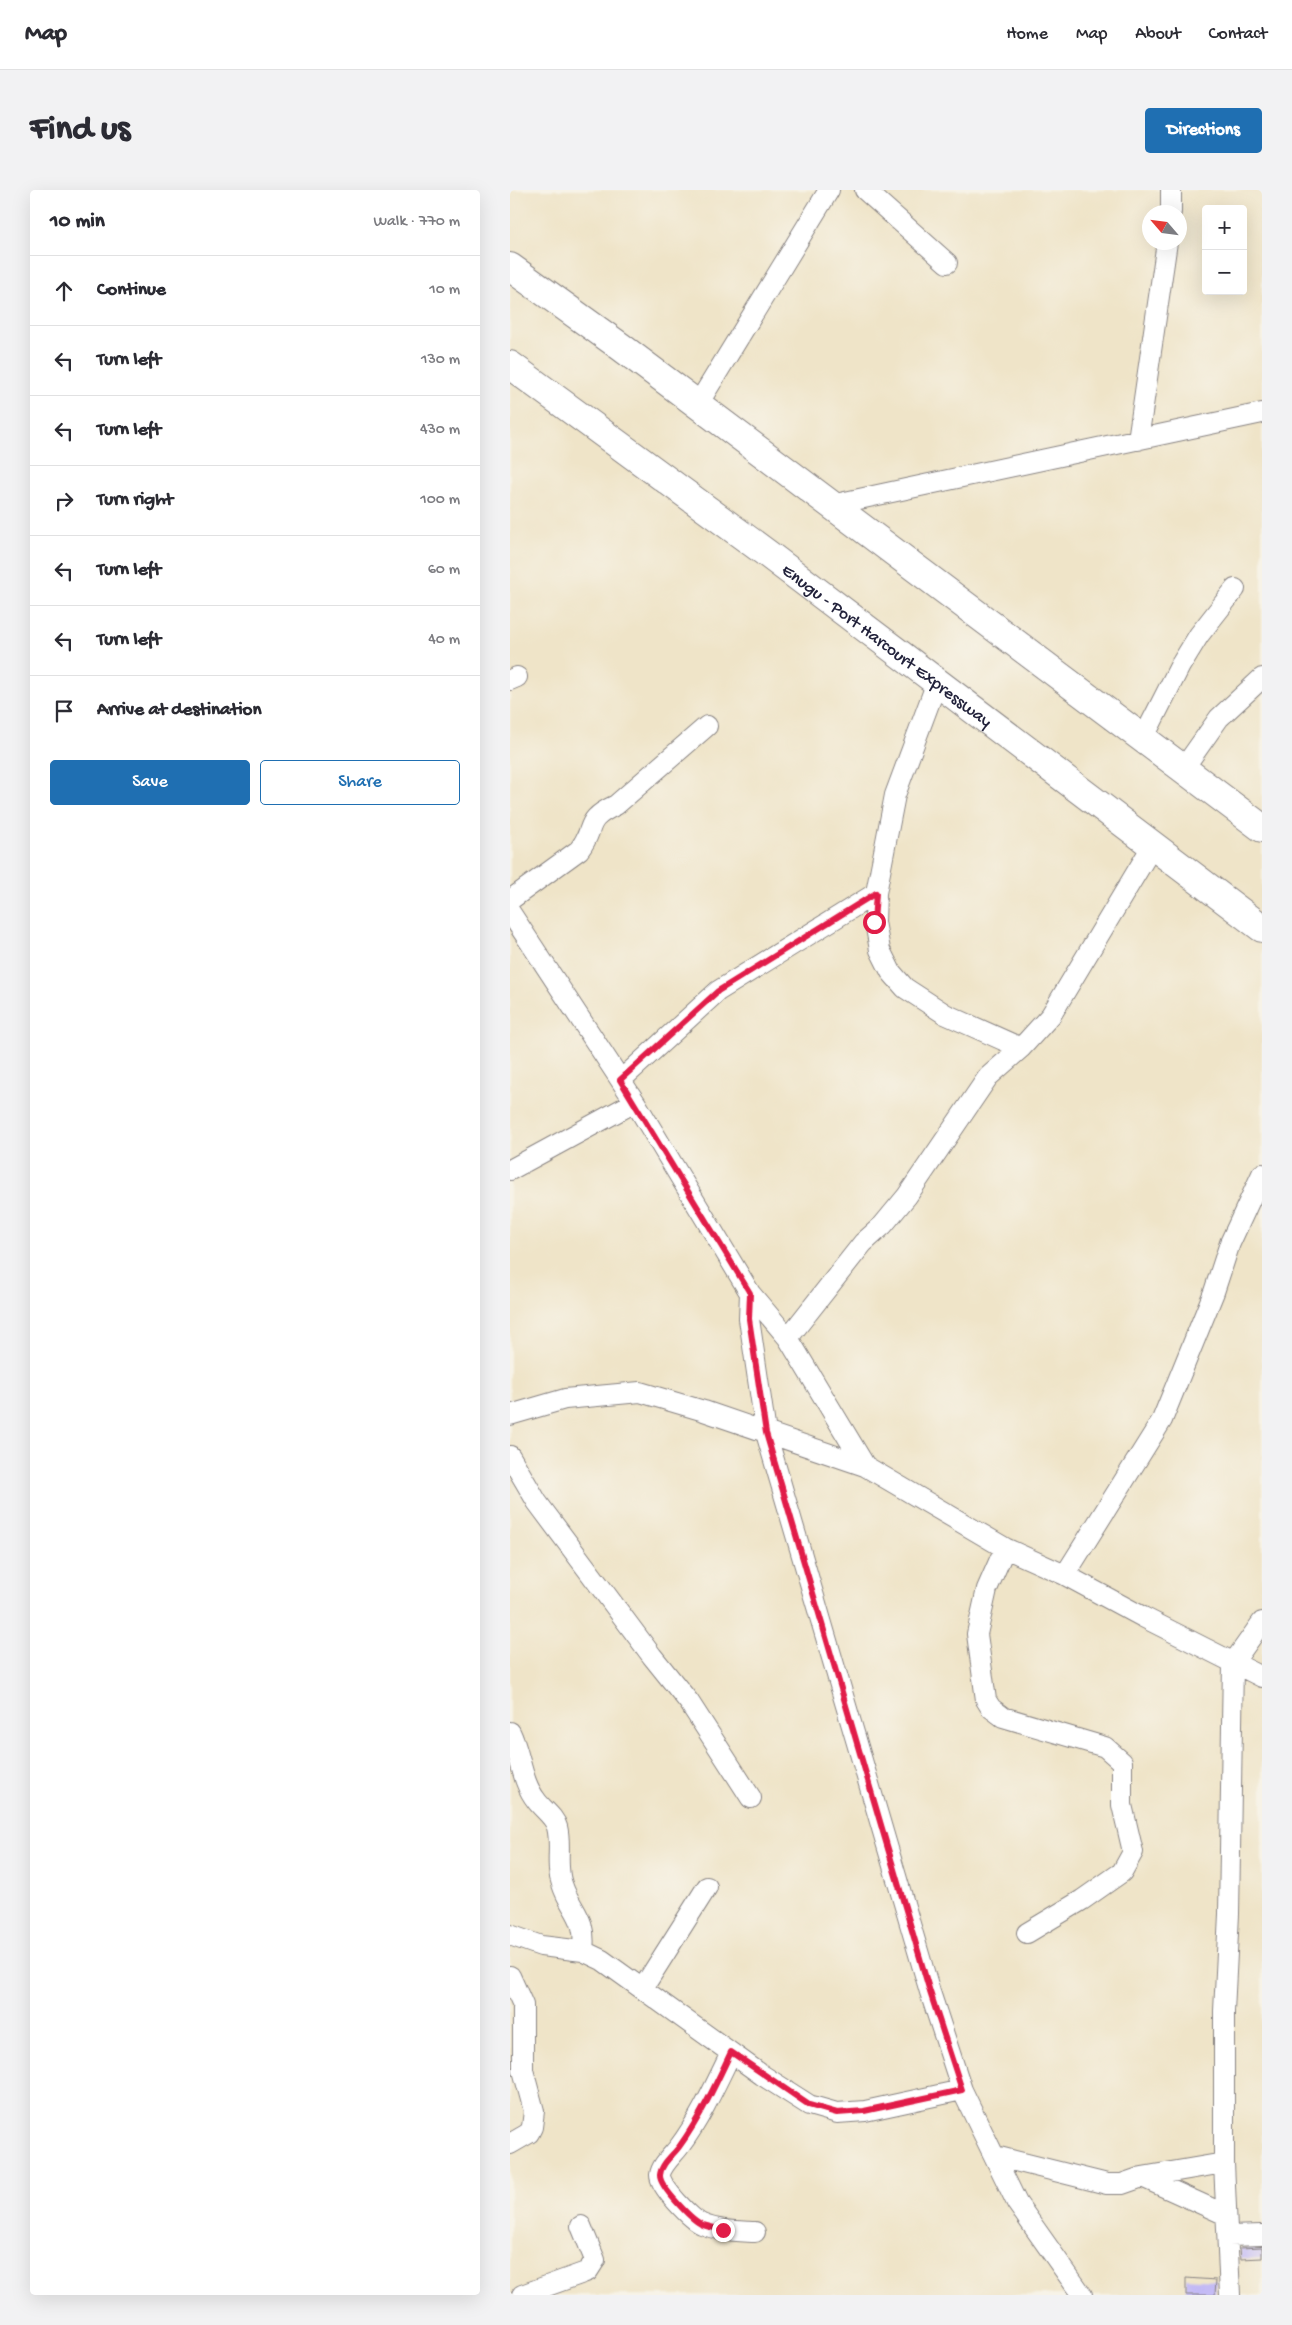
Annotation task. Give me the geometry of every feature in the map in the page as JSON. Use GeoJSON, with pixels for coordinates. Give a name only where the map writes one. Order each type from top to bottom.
{"type":"FeatureCollection","features":[{"type":"Feature","properties":{"kind":"highway"},"geometry":{"type":"LineString","coordinates":[[510,267],[698,404],[1262,828]]}},
{"type":"Feature","properties":{"kind":"highway","name":"Enugu - Port Harcourt Expressway"},"geometry":{"type":"LineString","coordinates":[[510,365],[762,550],[1262,928]]}},
{"type":"Feature","properties":{"kind":"street"},"geometry":{"type":"LineString","coordinates":[[698,404],[829,190]]}},
{"type":"Feature","properties":{"kind":"street"},"geometry":{"type":"LineString","coordinates":[[865,190],[947,263]]}},
{"type":"Feature","properties":{"kind":"street"},"geometry":{"type":"LineString","coordinates":[[1171,205],[1172,190]]}},
{"type":"Feature","properties":{"kind":"street"},"geometry":{"type":"LineString","coordinates":[[1138,440],[1166,250]]}},
{"type":"Feature","properties":{"kind":"street"},"geometry":{"type":"LineString","coordinates":[[831,505],[1262,412]]}},
{"type":"Feature","properties":{"kind":"street"},"geometry":{"type":"LineString","coordinates":[[1143,739],[1199,634],[1235,589]]}},
{"type":"Feature","properties":{"kind":"street"},"geometry":{"type":"LineString","coordinates":[[1183,769],[1219,718],[1262,678]]}},
{"type":"Feature","properties":{"kind":"street"},"geometry":{"type":"LineString","coordinates":[[937,682],[895,795],[876,893],[874,922],[880,950],[891,972],[905,988],[945,1014],[1021,1048]]}},
{"type":"Feature","properties":{"kind":"street"},"geometry":{"type":"LineString","coordinates":[[510,900],[579,850],[585,842],[590,823],[599,813],[616,805],[707,726]]}},
{"type":"Feature","properties":{"kind":"street"},"geometry":{"type":"LineString","coordinates":[[788,1338],[863,1243],[883,1225],[907,1196],[988,1076],[1021,1048],[1051,1015],[1153,845]]}},
{"type":"Feature","properties":{"kind":"street"},"geometry":{"type":"LineString","coordinates":[[620,1080],[718,991],[876,893]]}},
{"type":"Feature","properties":{"kind":"street"},"geometry":{"type":"LineString","coordinates":[[510,912],[635,1102],[750,1293],[788,1338],[865,1466]]}},
{"type":"Feature","properties":{"kind":"street"},"geometry":{"type":"LineString","coordinates":[[510,1170],[635,1102]]}},
{"type":"Feature","properties":{"kind":"street"},"geometry":{"type":"LineString","coordinates":[[1064,1575],[1162,1420],[1214,1292],[1230,1243],[1262,1174]]}},
{"type":"Feature","properties":{"kind":"street"},"geometry":{"type":"LineString","coordinates":[[750,1293],[749,1319],[766,1433],[930,1992],[962,2090],[1017,2203],[1082,2295]]}},
{"type":"Feature","properties":{"kind":"street"},"geometry":{"type":"LineString","coordinates":[[510,1415],[565,1400],[640,1392],[704,1411],[865,1466],[1004,1548],[1064,1575],[1262,1677]]}},
{"type":"Feature","properties":{"kind":"street"},"geometry":{"type":"LineString","coordinates":[[510,1456],[543,1510],[689,1702],[751,1798]]}},
{"type":"Feature","properties":{"kind":"street"},"geometry":{"type":"LineString","coordinates":[[1004,1548],[987,1589],[977,1634],[986,1700],[991,1708],[1003,1717],[1105,1748],[1116,1755],[1122,1762],[1122,1805],[1133,1852],[1122,1872],[1082,1900],[1027,1933]]}},
{"type":"Feature","properties":{"kind":"street"},"geometry":{"type":"LineString","coordinates":[[1230,2295],[1229,2236],[1224,2163],[1224,2011],[1229,1914],[1233,1663],[1262,1622]]}},
{"type":"Feature","properties":{"kind":"street"},"geometry":{"type":"LineString","coordinates":[[510,1732],[532,1794],[555,1821],[557,1828],[558,1869],[562,1885],[580,1916],[585,1936],[583,1951]]}},
{"type":"Feature","properties":{"kind":"street"},"geometry":{"type":"LineString","coordinates":[[643,1988],[707,1887]]}},
{"type":"Feature","properties":{"kind":"street"},"geometry":{"type":"LineString","coordinates":[[510,1935],[541,1946],[583,1951],[602,1960],[809,2105],[837,2113],[864,2111],[962,2090]]}},
{"type":"Feature","properties":{"kind":"street"},"geometry":{"type":"LineString","coordinates":[[510,1976],[523,2005],[523,2070],[534,2111],[532,2127],[529,2133],[510,2144]]}},
{"type":"Feature","properties":{"kind":"street"},"geometry":{"type":"LineString","coordinates":[[731,2052],[713,2090],[680,2146],[664,2165],[660,2174],[661,2183],[700,2224],[723,2230],[755,2232]]}},
{"type":"Feature","properties":{"kind":"street"},"geometry":{"type":"LineString","coordinates":[[995,2156],[1107,2184],[1122,2184],[1142,2177],[1224,2163]]}},
{"type":"Feature","properties":{"kind":"street"},"geometry":{"type":"LineString","coordinates":[[1142,2177],[1226,2214]]}},
{"type":"Feature","properties":{"kind":"street"},"geometry":{"type":"LineString","coordinates":[[522,2295],[588,2271],[595,2260],[581,2226]]}},
{"type":"Feature","properties":{"kind":"street"},"geometry":{"type":"LineString","coordinates":[[1229,2236],[1262,2235]]}},
{"type":"Feature","properties":{"kind":"building"},"geometry":{"type":"Polygon","coordinates":[[[1262,2247],[1262,2258],[1241,2259],[1240,2248],[1262,2247]]]}},
{"type":"Feature","properties":{"kind":"building"},"geometry":{"type":"Polygon","coordinates":[[[1186,2278],[1216,2280],[1215,2295],[1186,2295],[1186,2278]]]}},
{"type":"Feature","properties":{"kind":"route"},"geometry":{"type":"LineString","coordinates":[[723,2230],[700,2224],[666,2190],[661,2183],[660,2174],[664,2165],[680,2146],[713,2090],[731,2052],[762,2075],[809,2105],[837,2113],[864,2111],[962,2090],[930,1992],[766,1433],[749,1319],[750,1293],[620,1080],[686,1018],[718,991],[876,893],[874,922]]}}]}
